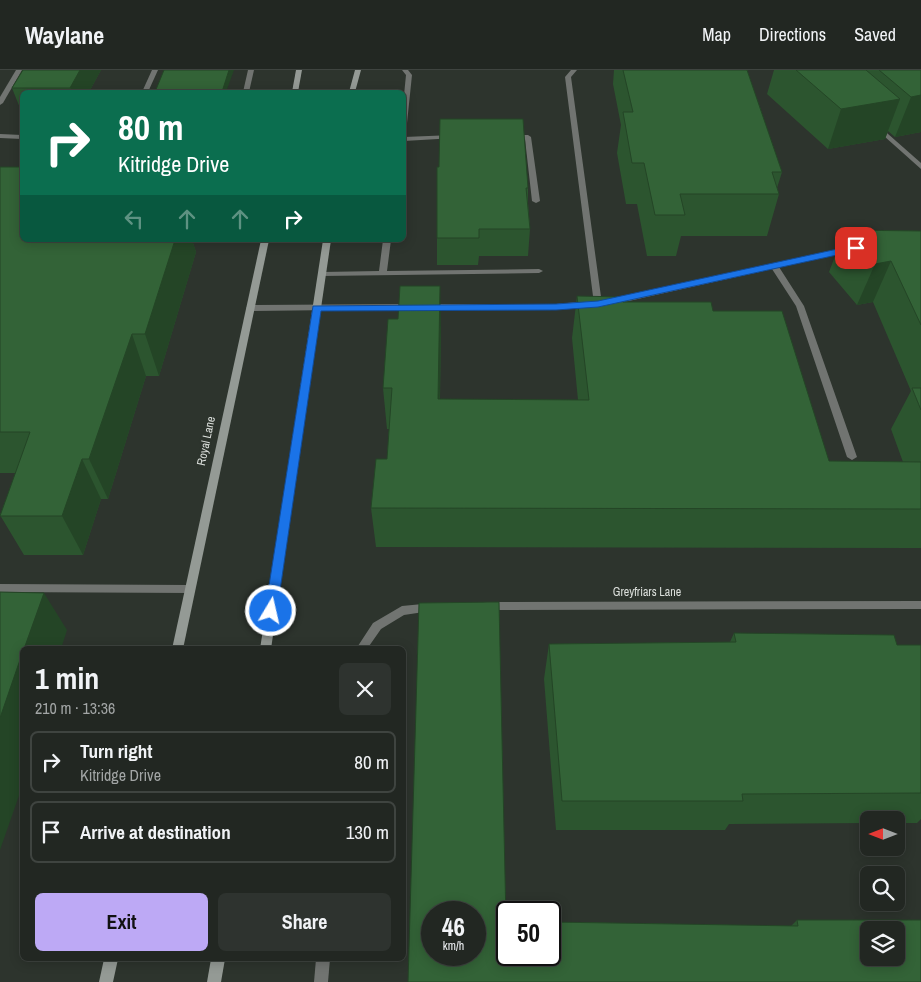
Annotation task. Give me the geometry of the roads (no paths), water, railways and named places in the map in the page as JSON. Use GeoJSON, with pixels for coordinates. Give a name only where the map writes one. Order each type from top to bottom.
{"type":"FeatureCollection","features":[{"type":"Feature","properties":{"kind":"main road"},"geometry":{"type":"LineString","coordinates":[[295,90],[299,70]]}},
{"type":"Feature","properties":{"kind":"main road"},"geometry":{"type":"LineString","coordinates":[[353,90],[358,70]]}},
{"type":"Feature","properties":{"kind":"main road","name":"Royal Lane"},"geometry":{"type":"LineString","coordinates":[[178,646],[265,242]]}},
{"type":"Feature","properties":{"kind":"main road"},"geometry":{"type":"LineString","coordinates":[[265,646],[327,242]]}},
{"type":"Feature","properties":{"kind":"main road"},"geometry":{"type":"LineString","coordinates":[[106,982],[111,961]]}},
{"type":"Feature","properties":{"kind":"main road"},"geometry":{"type":"LineString","coordinates":[[214,982],[218,961]]}},
{"type":"Feature","properties":{"kind":"lane"},"geometry":{"type":"LineString","coordinates":[[0,103],[19,70]]}},
{"type":"Feature","properties":{"kind":"lane"},"geometry":{"type":"LineString","coordinates":[[146,90],[155,70]]}},
{"type":"Feature","properties":{"kind":"lane"},"geometry":{"type":"LineString","coordinates":[[247,90],[252,70]]}},
{"type":"Feature","properties":{"kind":"lane"},"geometry":{"type":"LineString","coordinates":[[405,70],[409,75],[406,104]]}},
{"type":"Feature","properties":{"kind":"lane"},"geometry":{"type":"LineString","coordinates":[[574,70],[568,77],[598,304]]}},
{"type":"Feature","properties":{"kind":"lane"},"geometry":{"type":"LineString","coordinates":[[873,123],[921,167]]}},
{"type":"Feature","properties":{"kind":"lane"},"geometry":{"type":"LineString","coordinates":[[0,136],[20,137]]}},
{"type":"Feature","properties":{"kind":"lane"},"geometry":{"type":"LineString","coordinates":[[406,139],[459,137]]}},
{"type":"Feature","properties":{"kind":"lane"},"geometry":{"type":"LineString","coordinates":[[499,137],[528,137],[536,200]]}},
{"type":"Feature","properties":{"kind":"lane"},"geometry":{"type":"LineString","coordinates":[[383,274],[387,242]]}},
{"type":"Feature","properties":{"kind":"lane"},"geometry":{"type":"LineString","coordinates":[[250,308],[556,307],[598,304],[856,248]]}},
{"type":"Feature","properties":{"kind":"lane"},"geometry":{"type":"LineString","coordinates":[[774,266],[800,306],[852,457]]}},
{"type":"Feature","properties":{"kind":"lane"},"geometry":{"type":"LineString","coordinates":[[322,274],[539,271]]}},
{"type":"Feature","properties":{"kind":"lane"},"geometry":{"type":"LineString","coordinates":[[0,588],[190,589]]}},
{"type":"Feature","properties":{"kind":"lane","name":"Greyfriars Lane"},"geometry":{"type":"LineString","coordinates":[[477,606],[921,605]]}},
{"type":"Feature","properties":{"kind":"lane"},"geometry":{"type":"LineString","coordinates":[[363,646],[377,626],[402,611],[448,606]]}},
{"type":"Feature","properties":{"kind":"lane"},"geometry":{"type":"LineString","coordinates":[[320,982],[323,961]]}}]}
